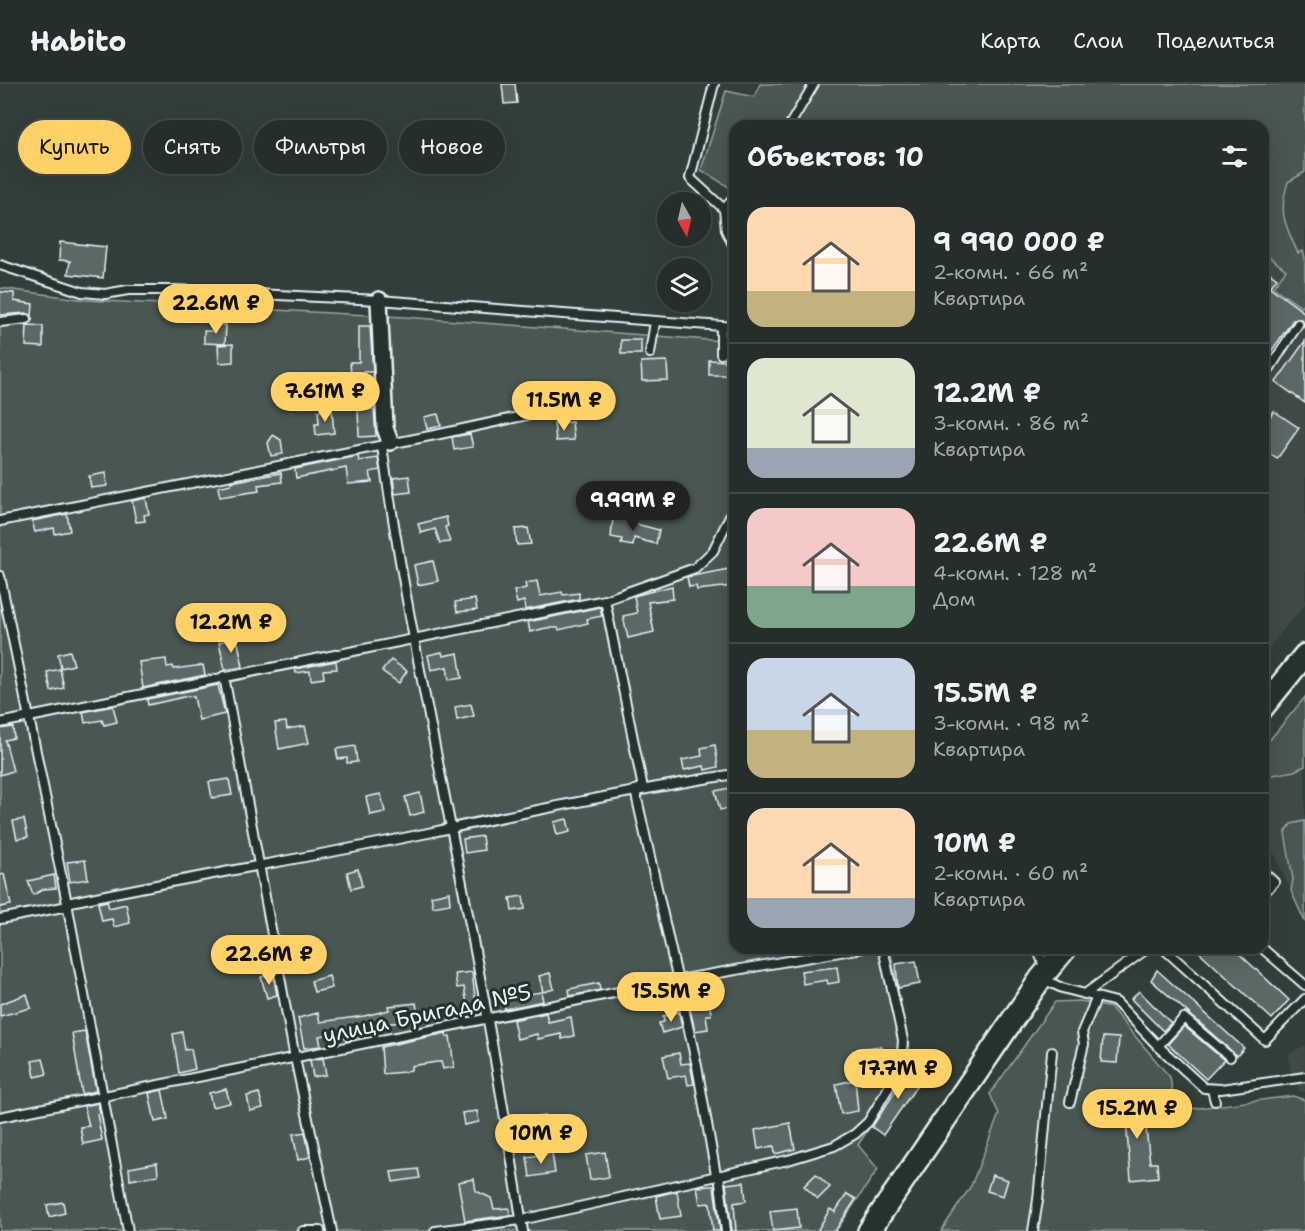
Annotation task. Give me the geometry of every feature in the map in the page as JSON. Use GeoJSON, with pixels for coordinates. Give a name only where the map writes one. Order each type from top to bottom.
{"type":"FeatureCollection","features":[{"type":"Feature","properties":{"kind":"main road"},"geometry":{"type":"LineString","coordinates":[[1269,700],[1305,655]]}},
{"type":"Feature","properties":{"kind":"main road"},"geometry":{"type":"LineString","coordinates":[[869,1231],[1044,975],[1061,954]]}},
{"type":"Feature","properties":{"kind":"street"},"geometry":{"type":"LineString","coordinates":[[379,300],[386,444]]}},
{"type":"Feature","properties":{"kind":"lane"},"geometry":{"type":"LineString","coordinates":[[714,84],[690,178],[724,208],[726,230],[729,236]]}},
{"type":"Feature","properties":{"kind":"lane"},"geometry":{"type":"LineString","coordinates":[[793,120],[814,84]]}},
{"type":"Feature","properties":{"kind":"lane"},"geometry":{"type":"LineString","coordinates":[[724,208],[729,203]]}},
{"type":"Feature","properties":{"kind":"lane"},"geometry":{"type":"LineString","coordinates":[[0,265],[82,292],[105,294],[128,290],[176,290],[379,300],[729,327]]}},
{"type":"Feature","properties":{"kind":"lane"},"geometry":{"type":"LineString","coordinates":[[0,322],[27,319]]}},
{"type":"Feature","properties":{"kind":"lane"},"geometry":{"type":"LineString","coordinates":[[650,353],[655,322]]}},
{"type":"Feature","properties":{"kind":"lane"},"geometry":{"type":"LineString","coordinates":[[1269,370],[1298,324]]}},
{"type":"Feature","properties":{"kind":"lane"},"geometry":{"type":"LineString","coordinates":[[721,326],[721,354]]}},
{"type":"Feature","properties":{"kind":"lane"},"geometry":{"type":"LineString","coordinates":[[0,520],[532,414],[555,405]]}},
{"type":"Feature","properties":{"kind":"lane"},"geometry":{"type":"LineString","coordinates":[[386,444],[414,639],[488,1020],[523,1231]]}},
{"type":"Feature","properties":{"kind":"lane"},"geometry":{"type":"LineString","coordinates":[[0,723],[605,600],[695,568],[713,551],[729,518]]}},
{"type":"Feature","properties":{"kind":"lane"},"geometry":{"type":"LineString","coordinates":[[0,576],[27,718],[68,905],[128,1231]]}},
{"type":"Feature","properties":{"kind":"lane"},"geometry":{"type":"LineString","coordinates":[[605,600],[639,789],[698,1066],[726,1231]]}},
{"type":"Feature","properties":{"kind":"lane"},"geometry":{"type":"LineString","coordinates":[[224,676],[295,1058],[332,1231]]}},
{"type":"Feature","properties":{"kind":"lane"},"geometry":{"type":"LineString","coordinates":[[0,919],[639,789],[729,775]]}},
{"type":"Feature","properties":{"kind":"lane","name":"улица Бригада №5"},"geometry":{"type":"LineString","coordinates":[[0,1117],[678,980],[828,954]]}},
{"type":"Feature","properties":{"kind":"lane"},"geometry":{"type":"LineString","coordinates":[[435,1231],[521,1220],[788,1160],[834,1146],[868,1122],[901,1067],[903,1040],[884,954]]}},
{"type":"Feature","properties":{"kind":"lane"},"geometry":{"type":"LineString","coordinates":[[1039,954],[1044,975],[1062,988],[1096,999],[1116,1002],[1158,1046],[1204,1088],[1212,1090],[1305,1077]]}},
{"type":"Feature","properties":{"kind":"lane"},"geometry":{"type":"LineString","coordinates":[[1085,994],[1140,954]]}},
{"type":"Feature","properties":{"kind":"lane"},"geometry":{"type":"LineString","coordinates":[[1170,954],[1265,1040],[1305,999]]}},
{"type":"Feature","properties":{"kind":"lane"},"geometry":{"type":"LineString","coordinates":[[1269,954],[1305,986]]}},
{"type":"Feature","properties":{"kind":"lane"},"geometry":{"type":"LineString","coordinates":[[1070,1102],[1084,1044],[1082,1032],[1096,999]]}},
{"type":"Feature","properties":{"kind":"lane"},"geometry":{"type":"LineString","coordinates":[[1158,1046],[1184,1018],[1230,1057]]}},
{"type":"Feature","properties":{"kind":"lane"},"geometry":{"type":"LineString","coordinates":[[1033,1231],[1052,1052]]}},
{"type":"Feature","properties":{"kind":"lane"},"geometry":{"type":"LineString","coordinates":[[1212,1090],[1215,1101]]}},
{"type":"Feature","properties":{"kind":"lane"},"geometry":{"type":"LineString","coordinates":[[303,1231],[320,1231]]}},
{"type":"Feature","properties":{"kind":"shaded area"},"geometry":{"type":"Polygon","coordinates":[[[760,84],[1305,84],[1305,172],[1288,182],[1283,211],[1286,226],[1298,253],[1303,251],[1305,257],[1305,302],[1301,307],[1273,287],[1286,270],[1269,257],[1269,120],[729,120],[729,187],[701,170],[726,91],[754,97],[760,84]]]}},
{"type":"Feature","properties":{"kind":"shaded area"},"geometry":{"type":"Polygon","coordinates":[[[1305,172],[1305,604],[1269,648],[1269,247],[1282,212],[1288,182],[1305,172]]]}},
{"type":"Feature","properties":{"kind":"shaded area"},"geometry":{"type":"Polygon","coordinates":[[[0,288],[86,300],[404,317],[729,342],[729,954],[891,954],[912,1062],[858,1145],[878,1169],[836,1231],[0,1231],[0,288]]]}},
{"type":"Feature","properties":{"kind":"shaded area"},"geometry":{"type":"Polygon","coordinates":[[[1305,697],[1305,922],[1269,842],[1269,741],[1305,697]]]}},
{"type":"Feature","properties":{"kind":"shaded area"},"geometry":{"type":"Polygon","coordinates":[[[1305,697],[1305,766],[1294,771],[1269,776],[1269,741],[1305,697]]]}},
{"type":"Feature","properties":{"kind":"shaded area"},"geometry":{"type":"Polygon","coordinates":[[[1305,821],[1305,922],[1291,891],[1293,879],[1285,833],[1291,824],[1305,821]]]}},
{"type":"Feature","properties":{"kind":"shaded area"},"geometry":{"type":"Polygon","coordinates":[[[1081,1001],[1111,1008],[1170,1077],[1175,1111],[1293,1096],[1305,1100],[1305,1231],[941,1231],[971,1186],[999,1114],[990,1094],[1055,1002],[1081,1001]]]}},
{"type":"Feature","properties":{"kind":"shaded area"},"geometry":{"type":"Polygon","coordinates":[[[1305,1045],[1305,1092],[1300,1091],[1290,1069],[1289,1054],[1305,1045]]]}},
{"type":"Feature","properties":{"kind":"building"},"geometry":{"type":"Polygon","coordinates":[[[502,84],[515,84],[517,103],[504,104],[502,84]]]}},
{"type":"Feature","properties":{"kind":"building"},"geometry":{"type":"Polygon","coordinates":[[[60,242],[106,247],[103,278],[68,274],[70,261],[59,260],[60,242]]]}},
{"type":"Feature","properties":{"kind":"building"},"geometry":{"type":"Polygon","coordinates":[[[1269,272],[1277,278],[1270,287],[1305,313],[1305,329],[1302,319],[1293,320],[1269,354],[1269,272]]]}},
{"type":"Feature","properties":{"kind":"building"},"geometry":{"type":"Polygon","coordinates":[[[0,292],[14,293],[14,301],[33,304],[32,316],[26,313],[0,315],[0,292]]]}},
{"type":"Feature","properties":{"kind":"building"},"geometry":{"type":"Polygon","coordinates":[[[27,325],[43,326],[43,347],[26,346],[27,325]]]}},
{"type":"Feature","properties":{"kind":"building"},"geometry":{"type":"Polygon","coordinates":[[[215,325],[226,325],[225,344],[204,343],[204,331],[215,331],[215,325]]]}},
{"type":"Feature","properties":{"kind":"building"},"geometry":{"type":"Polygon","coordinates":[[[359,326],[370,326],[373,372],[364,372],[365,387],[352,388],[350,362],[359,362],[359,326]]]}},
{"type":"Feature","properties":{"kind":"building"},"geometry":{"type":"Polygon","coordinates":[[[621,340],[641,340],[641,354],[621,354],[621,340]]]}},
{"type":"Feature","properties":{"kind":"building"},"geometry":{"type":"Polygon","coordinates":[[[1305,341],[1305,403],[1276,382],[1305,341]]]}},
{"type":"Feature","properties":{"kind":"building"},"geometry":{"type":"Polygon","coordinates":[[[233,344],[233,362],[219,363],[218,345],[233,344]]]}},
{"type":"Feature","properties":{"kind":"building"},"geometry":{"type":"Polygon","coordinates":[[[709,360],[727,361],[727,375],[709,375],[709,360]]]}},
{"type":"Feature","properties":{"kind":"building"},"geometry":{"type":"Polygon","coordinates":[[[667,361],[668,380],[642,381],[641,362],[667,361]]]}},
{"type":"Feature","properties":{"kind":"building"},"geometry":{"type":"Polygon","coordinates":[[[358,409],[374,409],[376,436],[359,437],[358,409]]]}},
{"type":"Feature","properties":{"kind":"building"},"geometry":{"type":"Polygon","coordinates":[[[332,410],[334,433],[316,435],[315,424],[319,424],[318,411],[332,410]]]}},
{"type":"Feature","properties":{"kind":"building"},"geometry":{"type":"Polygon","coordinates":[[[1274,411],[1299,428],[1277,459],[1269,453],[1269,418],[1274,411]]]}},
{"type":"Feature","properties":{"kind":"building"},"geometry":{"type":"Polygon","coordinates":[[[438,414],[441,426],[427,429],[424,417],[438,414]]]}},
{"type":"Feature","properties":{"kind":"building"},"geometry":{"type":"Polygon","coordinates":[[[572,422],[574,440],[556,441],[554,423],[572,422]]]}},
{"type":"Feature","properties":{"kind":"building"},"geometry":{"type":"Polygon","coordinates":[[[470,434],[473,447],[454,450],[452,437],[470,434]]]}},
{"type":"Feature","properties":{"kind":"building"},"geometry":{"type":"Polygon","coordinates":[[[273,435],[281,440],[283,454],[271,456],[268,443],[273,435]]]}},
{"type":"Feature","properties":{"kind":"building"},"geometry":{"type":"Polygon","coordinates":[[[358,456],[359,461],[378,458],[380,470],[370,472],[372,482],[348,484],[346,468],[296,478],[295,469],[358,456]]]}},
{"type":"Feature","properties":{"kind":"building"},"geometry":{"type":"Polygon","coordinates":[[[106,473],[107,486],[91,488],[89,476],[106,473]]]}},
{"type":"Feature","properties":{"kind":"building"},"geometry":{"type":"Polygon","coordinates":[[[281,473],[282,482],[258,485],[259,491],[220,497],[218,487],[231,484],[231,482],[281,473]]]}},
{"type":"Feature","properties":{"kind":"building"},"geometry":{"type":"Polygon","coordinates":[[[409,476],[411,492],[395,494],[393,478],[409,476]]]}},
{"type":"Feature","properties":{"kind":"building"},"geometry":{"type":"Polygon","coordinates":[[[146,498],[149,514],[144,515],[145,521],[136,522],[132,501],[146,498]]]}},
{"type":"Feature","properties":{"kind":"building"},"geometry":{"type":"Polygon","coordinates":[[[67,514],[70,531],[55,534],[54,528],[35,532],[32,521],[67,514]]]}},
{"type":"Feature","properties":{"kind":"building"},"geometry":{"type":"Polygon","coordinates":[[[446,517],[448,526],[445,527],[450,542],[440,543],[435,529],[421,533],[418,524],[446,517]]]}},
{"type":"Feature","properties":{"kind":"building"},"geometry":{"type":"Polygon","coordinates":[[[613,518],[637,521],[636,524],[659,530],[656,544],[634,538],[633,546],[621,544],[622,539],[611,537],[613,518]]]}},
{"type":"Feature","properties":{"kind":"building"},"geometry":{"type":"Polygon","coordinates":[[[528,528],[531,544],[517,545],[515,529],[528,528]]]}},
{"type":"Feature","properties":{"kind":"building"},"geometry":{"type":"Polygon","coordinates":[[[433,561],[438,581],[418,585],[414,565],[433,561]]]}},
{"type":"Feature","properties":{"kind":"building"},"geometry":{"type":"Polygon","coordinates":[[[729,569],[729,586],[697,590],[696,586],[689,587],[687,577],[729,569]]]}},
{"type":"Feature","properties":{"kind":"building"},"geometry":{"type":"Polygon","coordinates":[[[537,581],[540,596],[562,592],[563,595],[579,593],[579,599],[525,610],[524,601],[517,603],[514,591],[526,588],[525,583],[537,581]]]}},
{"type":"Feature","properties":{"kind":"building"},"geometry":{"type":"Polygon","coordinates":[[[672,586],[673,599],[648,602],[654,632],[628,638],[623,616],[637,613],[634,596],[672,586]]]}},
{"type":"Feature","properties":{"kind":"building"},"geometry":{"type":"Polygon","coordinates":[[[475,599],[477,610],[457,612],[455,602],[475,599]]]}},
{"type":"Feature","properties":{"kind":"building"},"geometry":{"type":"Polygon","coordinates":[[[600,607],[602,616],[587,619],[588,623],[559,630],[558,628],[546,628],[530,632],[528,622],[600,607]]]}},
{"type":"Feature","properties":{"kind":"building"},"geometry":{"type":"Polygon","coordinates":[[[237,638],[243,667],[225,670],[219,642],[237,638]]]}},
{"type":"Feature","properties":{"kind":"building"},"geometry":{"type":"Polygon","coordinates":[[[70,651],[74,665],[61,668],[58,654],[70,651]]]}},
{"type":"Feature","properties":{"kind":"building"},"geometry":{"type":"Polygon","coordinates":[[[442,652],[443,656],[458,653],[462,678],[449,680],[447,667],[431,670],[428,655],[442,652]]]}},
{"type":"Feature","properties":{"kind":"building"},"geometry":{"type":"Polygon","coordinates":[[[166,659],[167,667],[173,666],[174,669],[203,665],[205,675],[143,688],[139,662],[166,659]]]}},
{"type":"Feature","properties":{"kind":"building"},"geometry":{"type":"Polygon","coordinates":[[[391,660],[407,671],[399,683],[382,671],[391,660]]]}},
{"type":"Feature","properties":{"kind":"building"},"geometry":{"type":"Polygon","coordinates":[[[336,661],[337,669],[323,670],[324,678],[311,680],[310,671],[296,673],[295,669],[336,661]]]}},
{"type":"Feature","properties":{"kind":"building"},"geometry":{"type":"Polygon","coordinates":[[[60,669],[64,688],[51,691],[47,672],[60,669]]]}},
{"type":"Feature","properties":{"kind":"building"},"geometry":{"type":"Polygon","coordinates":[[[218,685],[225,714],[199,720],[194,697],[188,696],[148,705],[147,699],[218,685]]]}},
{"type":"Feature","properties":{"kind":"building"},"geometry":{"type":"Polygon","coordinates":[[[471,704],[474,716],[457,720],[455,707],[471,704]]]}},
{"type":"Feature","properties":{"kind":"building"},"geometry":{"type":"Polygon","coordinates":[[[113,706],[117,722],[104,725],[102,720],[85,723],[83,712],[113,706]]]}},
{"type":"Feature","properties":{"kind":"building"},"geometry":{"type":"Polygon","coordinates":[[[286,722],[287,729],[305,726],[309,743],[279,749],[275,723],[286,722]]]}},
{"type":"Feature","properties":{"kind":"building"},"geometry":{"type":"Polygon","coordinates":[[[13,727],[14,738],[5,740],[13,771],[0,775],[0,729],[13,727]]]}},
{"type":"Feature","properties":{"kind":"building"},"geometry":{"type":"Polygon","coordinates":[[[715,745],[718,767],[705,770],[704,766],[684,770],[682,760],[702,756],[701,748],[715,745]]]}},
{"type":"Feature","properties":{"kind":"building"},"geometry":{"type":"Polygon","coordinates":[[[355,746],[357,762],[347,763],[347,758],[338,759],[336,749],[355,746]]]}},
{"type":"Feature","properties":{"kind":"building"},"geometry":{"type":"Polygon","coordinates":[[[229,779],[232,795],[212,798],[209,782],[229,779]]]}},
{"type":"Feature","properties":{"kind":"building"},"geometry":{"type":"Polygon","coordinates":[[[729,788],[729,808],[720,810],[715,791],[729,788]]]}},
{"type":"Feature","properties":{"kind":"building"},"geometry":{"type":"Polygon","coordinates":[[[420,793],[424,812],[410,816],[405,797],[420,793]]]}},
{"type":"Feature","properties":{"kind":"building"},"geometry":{"type":"Polygon","coordinates":[[[381,794],[385,812],[370,815],[366,797],[381,794]]]}},
{"type":"Feature","properties":{"kind":"building"},"geometry":{"type":"Polygon","coordinates":[[[24,819],[28,837],[17,839],[13,821],[24,819]]]}},
{"type":"Feature","properties":{"kind":"building"},"geometry":{"type":"Polygon","coordinates":[[[567,819],[570,832],[557,835],[554,822],[567,819]]]}},
{"type":"Feature","properties":{"kind":"building"},"geometry":{"type":"Polygon","coordinates":[[[482,836],[484,850],[465,853],[463,839],[482,836]]]}},
{"type":"Feature","properties":{"kind":"building"},"geometry":{"type":"Polygon","coordinates":[[[85,860],[88,879],[70,882],[67,862],[85,860]]]}},
{"type":"Feature","properties":{"kind":"building"},"geometry":{"type":"Polygon","coordinates":[[[358,869],[362,886],[351,889],[347,872],[358,869]]]}},
{"type":"Feature","properties":{"kind":"building"},"geometry":{"type":"Polygon","coordinates":[[[4,874],[11,905],[0,907],[0,875],[4,874]]]}},
{"type":"Feature","properties":{"kind":"building"},"geometry":{"type":"Polygon","coordinates":[[[54,875],[56,888],[44,889],[33,895],[28,881],[54,875]]]}},
{"type":"Feature","properties":{"kind":"building"},"geometry":{"type":"Polygon","coordinates":[[[449,892],[450,904],[433,907],[431,896],[449,892]]]}},
{"type":"Feature","properties":{"kind":"building"},"geometry":{"type":"Polygon","coordinates":[[[523,896],[525,909],[512,911],[510,898],[523,896]]]}},
{"type":"Feature","properties":{"kind":"building"},"geometry":{"type":"Polygon","coordinates":[[[107,901],[109,908],[126,904],[130,923],[114,927],[112,919],[102,921],[98,903],[107,901]]]}},
{"type":"Feature","properties":{"kind":"building"},"geometry":{"type":"Polygon","coordinates":[[[1202,954],[1239,954],[1289,1000],[1272,1019],[1202,954]]]}},
{"type":"Feature","properties":{"kind":"building"},"geometry":{"type":"Polygon","coordinates":[[[916,961],[920,984],[898,988],[896,964],[916,961]]]}},
{"type":"Feature","properties":{"kind":"building"},"geometry":{"type":"Polygon","coordinates":[[[837,967],[839,982],[828,984],[827,980],[803,984],[801,971],[837,967]]]}},
{"type":"Feature","properties":{"kind":"building"},"geometry":{"type":"Polygon","coordinates":[[[1157,970],[1244,1048],[1237,1056],[1151,980],[1157,970]]]}},
{"type":"Feature","properties":{"kind":"building"},"geometry":{"type":"Polygon","coordinates":[[[472,972],[477,1014],[469,1015],[464,987],[457,988],[455,974],[472,972]]]}},
{"type":"Feature","properties":{"kind":"building"},"geometry":{"type":"Polygon","coordinates":[[[550,973],[554,989],[543,992],[539,976],[550,973]]]}},
{"type":"Feature","properties":{"kind":"building"},"geometry":{"type":"Polygon","coordinates":[[[273,974],[277,995],[267,998],[261,977],[273,974]]]}},
{"type":"Feature","properties":{"kind":"building"},"geometry":{"type":"Polygon","coordinates":[[[329,976],[332,988],[314,992],[311,981],[329,976]]]}},
{"type":"Feature","properties":{"kind":"building"},"geometry":{"type":"Polygon","coordinates":[[[599,983],[600,990],[570,996],[569,989],[599,983]]]}},
{"type":"Feature","properties":{"kind":"building"},"geometry":{"type":"Polygon","coordinates":[[[1139,991],[1171,1023],[1163,1031],[1131,999],[1139,991]]]}},
{"type":"Feature","properties":{"kind":"building"},"geometry":{"type":"Polygon","coordinates":[[[541,992],[543,1001],[505,1009],[503,998],[541,992]]]}},
{"type":"Feature","properties":{"kind":"building"},"geometry":{"type":"Polygon","coordinates":[[[27,994],[31,1008],[0,1016],[0,1004],[27,994]]]}},
{"type":"Feature","properties":{"kind":"building"},"geometry":{"type":"Polygon","coordinates":[[[709,997],[711,1015],[706,1015],[708,1029],[695,1031],[690,1009],[693,1008],[692,999],[709,997]]]}},
{"type":"Feature","properties":{"kind":"building"},"geometry":{"type":"Polygon","coordinates":[[[416,1003],[419,1020],[384,1024],[385,1028],[346,1041],[343,1032],[319,1036],[321,1046],[304,1048],[298,1018],[318,1013],[320,1022],[364,1016],[389,1010],[388,1006],[416,1003]]]}},
{"type":"Feature","properties":{"kind":"building"},"geometry":{"type":"Polygon","coordinates":[[[679,1012],[682,1027],[662,1033],[659,1023],[664,1022],[663,1016],[679,1012]]]}},
{"type":"Feature","properties":{"kind":"building"},"geometry":{"type":"Polygon","coordinates":[[[546,1013],[548,1022],[571,1017],[574,1036],[562,1039],[561,1034],[538,1039],[537,1034],[517,1039],[513,1020],[546,1013]]]}},
{"type":"Feature","properties":{"kind":"building"},"geometry":{"type":"Polygon","coordinates":[[[1184,1026],[1224,1060],[1206,1079],[1168,1044],[1184,1026]]]}},
{"type":"Feature","properties":{"kind":"building"},"geometry":{"type":"Polygon","coordinates":[[[85,1031],[96,1091],[82,1094],[72,1033],[85,1031]]]}},
{"type":"Feature","properties":{"kind":"building"},"geometry":{"type":"Polygon","coordinates":[[[182,1032],[185,1050],[191,1049],[195,1069],[179,1073],[173,1034],[182,1032]]]}},
{"type":"Feature","properties":{"kind":"building"},"geometry":{"type":"Polygon","coordinates":[[[446,1033],[447,1037],[450,1036],[454,1067],[443,1069],[441,1062],[437,1062],[411,1066],[411,1070],[404,1072],[383,1074],[381,1047],[446,1033]]]}},
{"type":"Feature","properties":{"kind":"building"},"geometry":{"type":"Polygon","coordinates":[[[1103,1037],[1119,1038],[1117,1063],[1101,1062],[1103,1037]]]}},
{"type":"Feature","properties":{"kind":"building"},"geometry":{"type":"Polygon","coordinates":[[[881,1046],[882,1059],[860,1062],[858,1049],[881,1046]]]}},
{"type":"Feature","properties":{"kind":"building"},"geometry":{"type":"Polygon","coordinates":[[[679,1053],[681,1064],[690,1063],[694,1084],[688,1085],[686,1075],[668,1078],[663,1056],[679,1053]]]}},
{"type":"Feature","properties":{"kind":"building"},"geometry":{"type":"Polygon","coordinates":[[[323,1058],[326,1075],[313,1077],[310,1060],[323,1058]]]}},
{"type":"Feature","properties":{"kind":"building"},"geometry":{"type":"Polygon","coordinates":[[[43,1059],[47,1074],[35,1077],[32,1061],[43,1059]]]}},
{"type":"Feature","properties":{"kind":"building"},"geometry":{"type":"Polygon","coordinates":[[[912,1066],[925,1074],[883,1135],[872,1127],[912,1066]]]}},
{"type":"Feature","properties":{"kind":"building"},"geometry":{"type":"Polygon","coordinates":[[[855,1080],[858,1111],[841,1114],[836,1084],[855,1080]]]}},
{"type":"Feature","properties":{"kind":"building"},"geometry":{"type":"Polygon","coordinates":[[[226,1089],[230,1103],[212,1107],[209,1093],[226,1089]]]}},
{"type":"Feature","properties":{"kind":"building"},"geometry":{"type":"Polygon","coordinates":[[[162,1090],[168,1119],[155,1122],[149,1093],[162,1090]]]}},
{"type":"Feature","properties":{"kind":"building"},"geometry":{"type":"Polygon","coordinates":[[[1119,1092],[1137,1094],[1137,1121],[1145,1120],[1150,1163],[1157,1163],[1158,1177],[1131,1180],[1125,1109],[1119,1109],[1119,1092]]]}},
{"type":"Feature","properties":{"kind":"building"},"geometry":{"type":"Polygon","coordinates":[[[259,1093],[263,1108],[250,1111],[247,1096],[259,1093]]]}},
{"type":"Feature","properties":{"kind":"building"},"geometry":{"type":"Polygon","coordinates":[[[98,1103],[100,1113],[97,1114],[102,1140],[83,1144],[80,1127],[89,1126],[84,1106],[98,1103]]]}},
{"type":"Feature","properties":{"kind":"building"},"geometry":{"type":"Polygon","coordinates":[[[477,1111],[479,1122],[464,1125],[462,1113],[477,1111]]]}},
{"type":"Feature","properties":{"kind":"building"},"geometry":{"type":"Polygon","coordinates":[[[547,1116],[549,1136],[531,1138],[529,1118],[547,1116]]]}},
{"type":"Feature","properties":{"kind":"building"},"geometry":{"type":"Polygon","coordinates":[[[790,1123],[795,1149],[775,1154],[774,1146],[758,1149],[755,1130],[790,1123]]]}},
{"type":"Feature","properties":{"kind":"building"},"geometry":{"type":"Polygon","coordinates":[[[305,1132],[310,1157],[298,1160],[293,1134],[305,1132]]]}},
{"type":"Feature","properties":{"kind":"building"},"geometry":{"type":"Polygon","coordinates":[[[605,1152],[609,1177],[590,1180],[586,1155],[605,1152]]]}},
{"type":"Feature","properties":{"kind":"building"},"geometry":{"type":"Polygon","coordinates":[[[552,1153],[555,1173],[530,1177],[527,1157],[552,1153]]]}},
{"type":"Feature","properties":{"kind":"building"},"geometry":{"type":"Polygon","coordinates":[[[157,1163],[158,1175],[130,1180],[129,1168],[157,1163]]]}},
{"type":"Feature","properties":{"kind":"building"},"geometry":{"type":"Polygon","coordinates":[[[418,1169],[420,1178],[393,1182],[391,1172],[418,1169]]]}},
{"type":"Feature","properties":{"kind":"building"},"geometry":{"type":"Polygon","coordinates":[[[816,1174],[830,1187],[818,1199],[804,1186],[816,1174]]]}},
{"type":"Feature","properties":{"kind":"building"},"geometry":{"type":"Polygon","coordinates":[[[992,1175],[1008,1180],[1003,1196],[987,1191],[992,1175]]]}},
{"type":"Feature","properties":{"kind":"building"},"geometry":{"type":"Polygon","coordinates":[[[474,1179],[476,1191],[491,1198],[494,1209],[509,1208],[510,1215],[465,1221],[458,1182],[474,1179]]]}},
{"type":"Feature","properties":{"kind":"building"},"geometry":{"type":"Polygon","coordinates":[[[744,1182],[746,1201],[734,1203],[736,1231],[732,1231],[726,1184],[744,1182]]]}},
{"type":"Feature","properties":{"kind":"building"},"geometry":{"type":"Polygon","coordinates":[[[714,1186],[720,1231],[713,1231],[710,1203],[700,1204],[697,1187],[714,1186]]]}},
{"type":"Feature","properties":{"kind":"building"},"geometry":{"type":"Polygon","coordinates":[[[677,1191],[681,1216],[660,1219],[656,1196],[677,1191]]]}},
{"type":"Feature","properties":{"kind":"building"},"geometry":{"type":"Polygon","coordinates":[[[847,1194],[856,1199],[835,1231],[817,1231],[830,1209],[835,1212],[847,1194]]]}},
{"type":"Feature","properties":{"kind":"building"},"geometry":{"type":"Polygon","coordinates":[[[63,1202],[65,1213],[49,1217],[47,1205],[63,1202]]]}},
{"type":"Feature","properties":{"kind":"building"},"geometry":{"type":"Polygon","coordinates":[[[797,1208],[799,1228],[773,1231],[770,1211],[797,1208]]]}}]}
